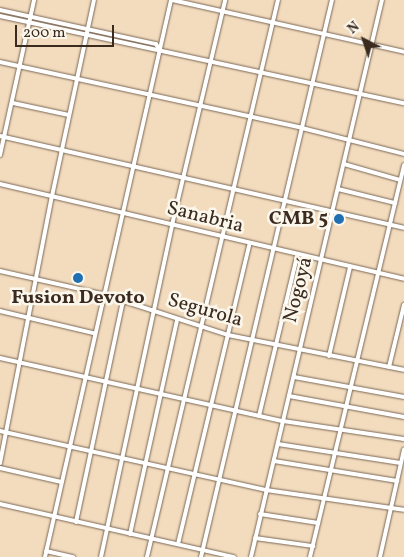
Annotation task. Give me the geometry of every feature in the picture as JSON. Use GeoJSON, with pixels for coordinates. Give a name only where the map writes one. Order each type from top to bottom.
{"type":"FeatureCollection","features":[{"type":"Feature","properties":{"kind":"street"},"geometry":{"type":"LineString","coordinates":[[0,155],[2,136],[13,103],[34,0]]}},
{"type":"Feature","properties":{"kind":"street"},"geometry":{"type":"LineString","coordinates":[[0,463],[61,150],[94,0]]}},
{"type":"Feature","properties":{"kind":"street"},"geometry":{"type":"LineString","coordinates":[[45,557],[102,294],[172,0],[404,52]]}},
{"type":"Feature","properties":{"kind":"street"},"geometry":{"type":"LineString","coordinates":[[101,557],[183,176],[225,0]]}},
{"type":"Feature","properties":{"kind":"street"},"geometry":{"type":"LineString","coordinates":[[147,557],[224,239],[250,116],[278,0]]}},
{"type":"Feature","properties":{"kind":"street"},"geometry":{"type":"LineString","coordinates":[[201,557],[275,250],[311,84],[332,0]]}},
{"type":"Feature","properties":{"kind":"street","name":"Nogoyá"},"geometry":{"type":"LineString","coordinates":[[251,557],[382,0]]}},
{"type":"Feature","properties":{"kind":"street"},"geometry":{"type":"LineString","coordinates":[[0,10],[87,32]]}},
{"type":"Feature","properties":{"kind":"street"},"geometry":{"type":"LineString","coordinates":[[0,16],[156,44],[159,50]]}},
{"type":"Feature","properties":{"kind":"street"},"geometry":{"type":"LineString","coordinates":[[159,50],[404,104]]}},
{"type":"Feature","properties":{"kind":"street"},"geometry":{"type":"LineString","coordinates":[[0,62],[250,116],[350,139],[404,154]]}},
{"type":"Feature","properties":{"kind":"street"},"geometry":{"type":"LineString","coordinates":[[13,103],[69,115]]}},
{"type":"Feature","properties":{"kind":"street"},"geometry":{"type":"LineString","coordinates":[[2,136],[404,228]]}},
{"type":"Feature","properties":{"kind":"street"},"geometry":{"type":"LineString","coordinates":[[344,164],[400,180]]}},
{"type":"Feature","properties":{"kind":"street"},"geometry":{"type":"LineString","coordinates":[[310,557],[404,165]]}},
{"type":"Feature","properties":{"kind":"street","name":"Sanabria"},"geometry":{"type":"LineString","coordinates":[[0,184],[224,239],[404,279]]}},
{"type":"Feature","properties":{"kind":"street"},"geometry":{"type":"LineString","coordinates":[[338,190],[395,203]]}},
{"type":"Feature","properties":{"kind":"street"},"geometry":{"type":"LineString","coordinates":[[178,544],[250,245]]}},
{"type":"Feature","properties":{"kind":"street"},"geometry":{"type":"LineString","coordinates":[[259,416],[297,256]]}},
{"type":"Feature","properties":{"kind":"street"},"geometry":{"type":"LineString","coordinates":[[329,356],[350,267]]}},
{"type":"Feature","properties":{"kind":"street","name":"Segurola"},"geometry":{"type":"LineString","coordinates":[[0,271],[102,294],[202,329],[300,351],[404,370]]}},
{"type":"Feature","properties":{"kind":"street"},"geometry":{"type":"LineString","coordinates":[[76,522],[123,301]]}},
{"type":"Feature","properties":{"kind":"street"},"geometry":{"type":"LineString","coordinates":[[389,367],[404,305]]}},
{"type":"Feature","properties":{"kind":"street"},"geometry":{"type":"LineString","coordinates":[[0,311],[94,333]]}},
{"type":"Feature","properties":{"kind":"street"},"geometry":{"type":"LineString","coordinates":[[130,534],[177,320]]}},
{"type":"Feature","properties":{"kind":"street"},"geometry":{"type":"LineString","coordinates":[[0,358],[283,421],[404,440]]}},
{"type":"Feature","properties":{"kind":"street"},"geometry":{"type":"LineString","coordinates":[[294,377],[404,397]]}},
{"type":"Feature","properties":{"kind":"street"},"geometry":{"type":"LineString","coordinates":[[289,396],[404,417]]}},
{"type":"Feature","properties":{"kind":"street"},"geometry":{"type":"LineString","coordinates":[[0,431],[121,460],[266,490],[404,510]]}},
{"type":"Feature","properties":{"kind":"street"},"geometry":{"type":"LineString","coordinates":[[278,444],[401,463]]}},
{"type":"Feature","properties":{"kind":"street"},"geometry":{"type":"LineString","coordinates":[[380,557],[404,450]]}},
{"type":"Feature","properties":{"kind":"street"},"geometry":{"type":"LineString","coordinates":[[274,461],[397,481]]}},
{"type":"Feature","properties":{"kind":"street"},"geometry":{"type":"LineString","coordinates":[[0,468],[61,482]]}},
{"type":"Feature","properties":{"kind":"street"},"geometry":{"type":"LineString","coordinates":[[0,504],[234,557]]}},
{"type":"Feature","properties":{"kind":"street"},"geometry":{"type":"LineString","coordinates":[[260,514],[318,523]]}},
{"type":"Feature","properties":{"kind":"street"},"geometry":{"type":"LineString","coordinates":[[255,538],[312,546]]}},
{"type":"Feature","properties":{"kind":"street"},"geometry":{"type":"LineString","coordinates":[[46,551],[73,557]]}},
{"type":"Feature","properties":{"kind":"place","name":"CMB 5"},"geometry":{"type":"Point","coordinates":[339,219]}},
{"type":"Feature","properties":{"kind":"place","name":"Fusion Devoto"},"geometry":{"type":"Point","coordinates":[78,278]}}]}
